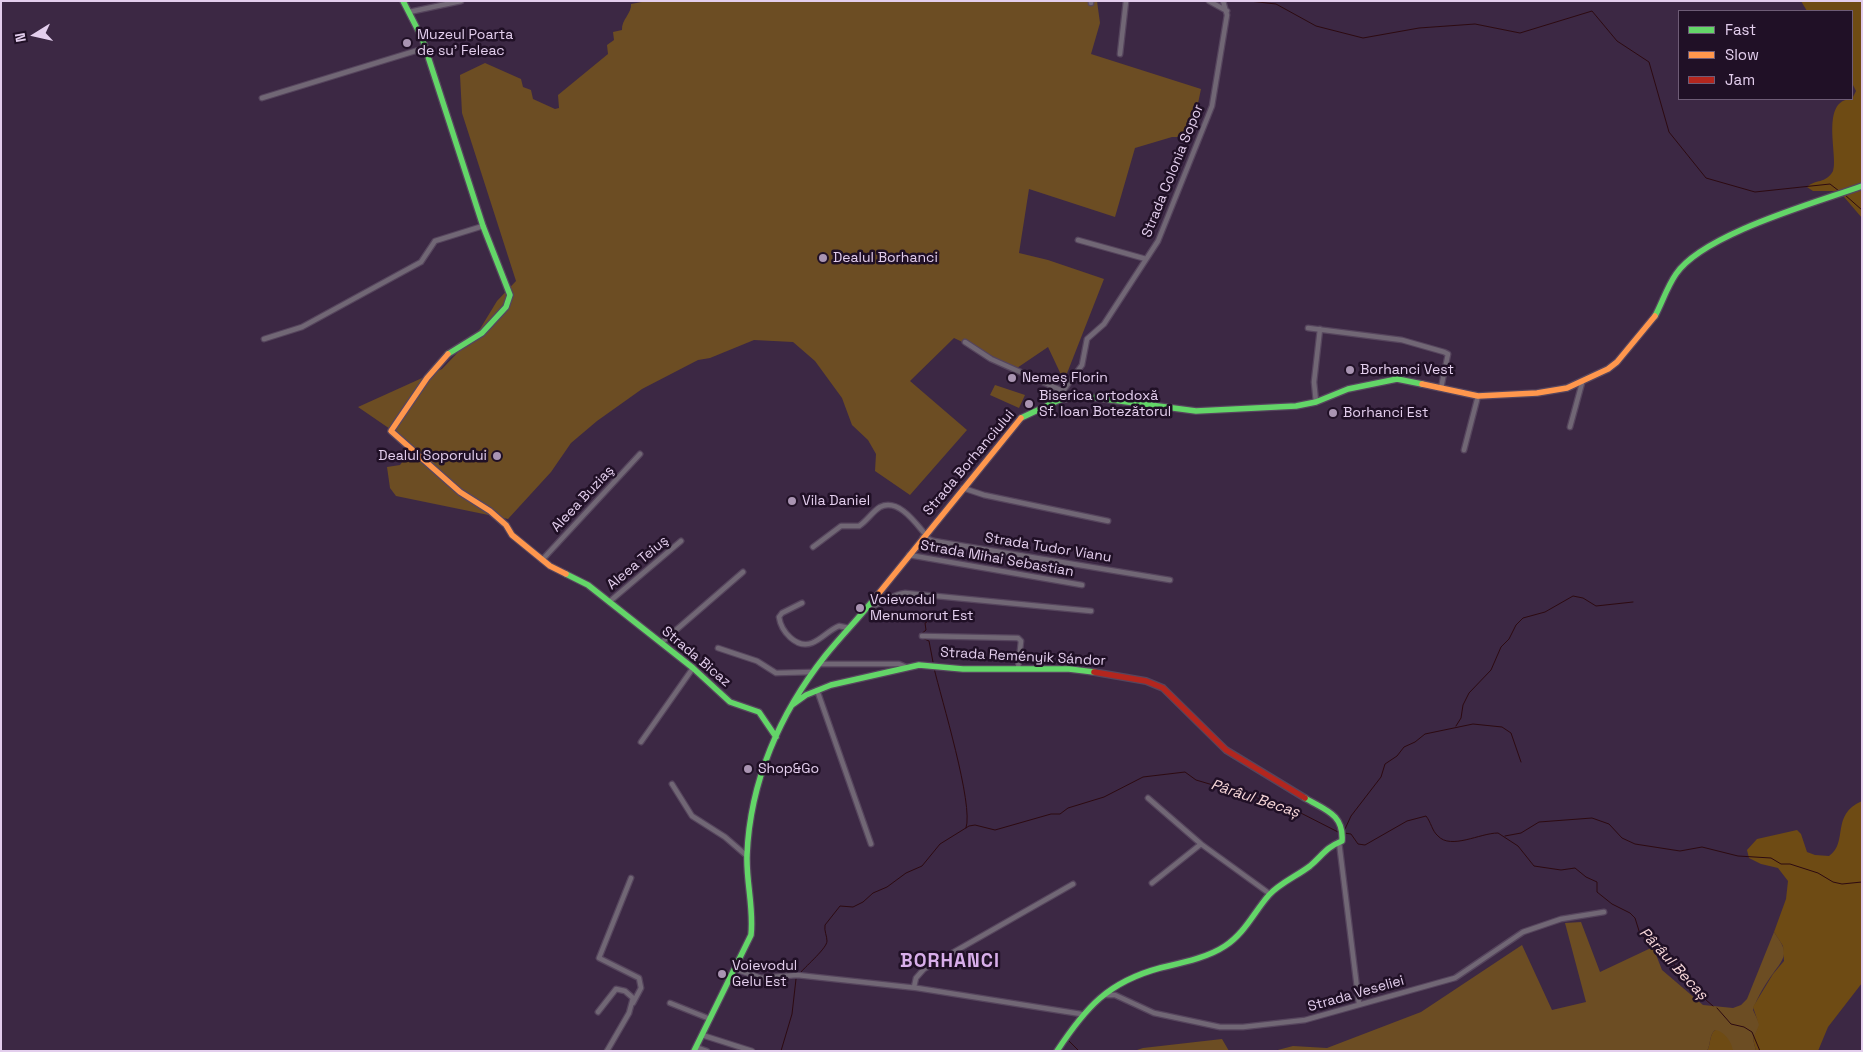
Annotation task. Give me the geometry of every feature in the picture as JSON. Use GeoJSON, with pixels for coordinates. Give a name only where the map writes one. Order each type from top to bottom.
{"type":"FeatureCollection","features":[{"type":"Feature","properties":{"kind":"street"},"geometry":{"type":"LineString","coordinates":[[264,339],[302,327],[421,262],[435,241],[483,226],[426,48],[403,1]]}},
{"type":"Feature","properties":{"kind":"street"},"geometry":{"type":"LineString","coordinates":[[409,12],[461,1]]}},
{"type":"Feature","properties":{"kind":"street"},"geometry":{"type":"LineString","coordinates":[[1120,54],[1126,1]]}},
{"type":"Feature","properties":{"kind":"street"},"geometry":{"type":"LineString","coordinates":[[1209,1],[1227,11]]}},
{"type":"Feature","properties":{"kind":"street"},"geometry":{"type":"LineString","coordinates":[[1223,1],[1227,11]]}},
{"type":"Feature","properties":{"kind":"street","name":"Strada Colonia Sopor"},"geometry":{"type":"LineString","coordinates":[[1063,391],[1082,365],[1087,339],[1104,324],[1158,241],[1212,106],[1227,11]]}},
{"type":"Feature","properties":{"kind":"street"},"geometry":{"type":"LineString","coordinates":[[262,98],[426,48]]}},
{"type":"Feature","properties":{"kind":"street","name":"Strada Borhanciului"},"geometry":{"type":"LineString","coordinates":[[695,1049],[749,940],[753,925],[747,856],[755,791],[789,707],[812,672],[868,607],[962,488],[1021,418],[1066,398],[1090,396],[1170,409],[1196,411],[1296,406],[1316,402],[1348,389],[1383,380],[1409,380],[1478,396],[1556,391],[1582,382],[1612,366],[1642,335],[1654,319],[1676,274],[1695,254],[1756,223],[1862,186]]}},
{"type":"Feature","properties":{"kind":"street","name":"Strada Bicaz"},"geometry":{"type":"LineString","coordinates":[[483,226],[510,295],[506,307],[482,333],[454,349],[441,360],[391,431],[460,492],[490,511],[506,525],[512,535],[542,560],[550,566],[576,577],[599,594],[693,668],[730,702],[759,712],[776,737]]}},
{"type":"Feature","properties":{"kind":"street"},"geometry":{"type":"LineString","coordinates":[[1078,240],[1146,259]]}},
{"type":"Feature","properties":{"kind":"street"},"geometry":{"type":"LineString","coordinates":[[1308,328],[1402,340],[1444,352],[1448,354],[1440,388]]}},
{"type":"Feature","properties":{"kind":"street"},"geometry":{"type":"LineString","coordinates":[[1316,402],[1314,382],[1320,329]]}},
{"type":"Feature","properties":{"kind":"street"},"geometry":{"type":"LineString","coordinates":[[965,342],[991,359],[1063,391],[1066,398]]}},
{"type":"Feature","properties":{"kind":"street"},"geometry":{"type":"LineString","coordinates":[[1570,427],[1582,382]]}},
{"type":"Feature","properties":{"kind":"street"},"geometry":{"type":"LineString","coordinates":[[1464,450],[1478,396]]}},
{"type":"Feature","properties":{"kind":"street","name":"Aleea Buziaş"},"geometry":{"type":"LineString","coordinates":[[542,560],[640,454]]}},
{"type":"Feature","properties":{"kind":"street"},"geometry":{"type":"LineString","coordinates":[[962,488],[984,495],[1108,521]]}},
{"type":"Feature","properties":{"kind":"street"},"geometry":{"type":"LineString","coordinates":[[813,547],[841,526],[859,526],[878,508],[884,506],[900,508],[924,535]]}},
{"type":"Feature","properties":{"kind":"street","name":"Strada Tudor Vianu"},"geometry":{"type":"LineString","coordinates":[[924,535],[934,541],[1170,580]]}},
{"type":"Feature","properties":{"kind":"street","name":"Aleea Teiuş"},"geometry":{"type":"LineString","coordinates":[[609,602],[681,541]]}},
{"type":"Feature","properties":{"kind":"street","name":"Strada Mihai Sebastian"},"geometry":{"type":"LineString","coordinates":[[908,555],[1082,585]]}},
{"type":"Feature","properties":{"kind":"street"},"geometry":{"type":"LineString","coordinates":[[661,643],[743,572]]}},
{"type":"Feature","properties":{"kind":"street"},"geometry":{"type":"LineString","coordinates":[[868,607],[881,604],[897,594],[905,593],[1091,611]]}},
{"type":"Feature","properties":{"kind":"street"},"geometry":{"type":"LineString","coordinates":[[802,603],[782,613],[779,617],[782,630],[792,639],[803,643],[811,643],[839,626],[849,628]]}},
{"type":"Feature","properties":{"kind":"street"},"geometry":{"type":"LineString","coordinates":[[922,636],[1018,638],[1021,641],[1018,669]]}},
{"type":"Feature","properties":{"kind":"street"},"geometry":{"type":"LineString","coordinates":[[718,648],[757,661],[776,673],[812,672]]}},
{"type":"Feature","properties":{"kind":"street","name":"Strada Reményik Sándor"},"geometry":{"type":"LineString","coordinates":[[819,664],[899,664],[906,667]]}},
{"type":"Feature","properties":{"kind":"street","name":"Strada Reményik Sándor"},"geometry":{"type":"LineString","coordinates":[[789,707],[806,695],[818,690],[906,667],[934,665],[963,669],[1069,669],[1109,673],[1146,681],[1163,688],[1226,750],[1334,814],[1343,829],[1340,842]]}},
{"type":"Feature","properties":{"kind":"street"},"geometry":{"type":"LineString","coordinates":[[641,742],[693,668]]}},
{"type":"Feature","properties":{"kind":"street"},"geometry":{"type":"LineString","coordinates":[[818,690],[871,844]]}},
{"type":"Feature","properties":{"kind":"street"},"geometry":{"type":"LineString","coordinates":[[672,784],[692,816],[725,837],[747,856]]}},
{"type":"Feature","properties":{"kind":"street"},"geometry":{"type":"LineString","coordinates":[[1148,798],[1201,844],[1270,894]]}},
{"type":"Feature","properties":{"kind":"street"},"geometry":{"type":"LineString","coordinates":[[1058,1051],[1081,1014],[1102,996],[1126,981],[1147,972],[1184,963],[1224,947],[1240,934],[1270,894],[1311,864],[1328,847],[1340,842],[1358,1004]]}},
{"type":"Feature","properties":{"kind":"street"},"geometry":{"type":"LineString","coordinates":[[1152,883],[1201,844]]}},
{"type":"Feature","properties":{"kind":"street"},"geometry":{"type":"LineString","coordinates":[[607,1051],[641,988],[639,978],[599,958],[631,878]]}},
{"type":"Feature","properties":{"kind":"street"},"geometry":{"type":"LineString","coordinates":[[914,987],[916,978],[924,969],[1073,884]]}},
{"type":"Feature","properties":{"kind":"street","name":"Strada Veseliei"},"geometry":{"type":"LineString","coordinates":[[1102,996],[1115,995],[1154,1013],[1232,1027],[1305,1020],[1455,978],[1523,932],[1561,919],[1604,912]]}},
{"type":"Feature","properties":{"kind":"street"},"geometry":{"type":"LineString","coordinates":[[735,969],[761,978],[797,975],[914,987],[1081,1014]]}},
{"type":"Feature","properties":{"kind":"street"},"geometry":{"type":"LineString","coordinates":[[598,1012],[616,989],[621,989],[631,994],[633,1003]]}},
{"type":"Feature","properties":{"kind":"street"},"geometry":{"type":"LineString","coordinates":[[670,1003],[710,1019]]}},
{"type":"Feature","properties":{"kind":"street"},"geometry":{"type":"LineString","coordinates":[[702,1035],[752,1051]]}},
{"type":"Feature","properties":{"kind":"street"},"geometry":{"type":"LineString","coordinates":[[695,1049],[706,1051]]}},
{"type":"Feature","properties":{"kind":"shaded area"},"geometry":{"type":"Polygon","coordinates":[[[647,1],[1097,1],[1100,23],[1091,54],[1201,89],[1191,137],[1172,137],[1135,148],[1115,217],[1029,189],[1019,253],[1048,260],[1104,279],[1064,381],[1048,347],[1017,368],[954,338],[910,381],[967,430],[910,495],[875,471],[876,454],[868,440],[852,425],[842,398],[815,361],[793,342],[754,340],[710,358],[698,360],[642,389],[597,421],[571,443],[551,472],[508,519],[396,496],[390,488],[387,467],[400,465],[407,456],[406,443],[409,442],[358,407],[442,369],[480,329],[497,301],[516,281],[462,113],[460,75],[485,63],[521,79],[523,87],[531,90],[533,99],[555,109],[559,108],[558,95],[608,54],[607,45],[614,40],[613,32],[622,30],[631,4],[647,1]]]}},
{"type":"Feature","properties":{"kind":"shaded area"},"geometry":{"type":"Polygon","coordinates":[[[1801,1],[1862,1],[1862,218],[1839,191],[1813,191],[1807,187],[1824,180],[1833,171],[1833,118],[1836,108],[1842,102],[1853,100],[1856,91],[1853,85],[1853,10],[1806,10],[1801,1]]]}},
{"type":"Feature","properties":{"kind":"shaded area"},"geometry":{"type":"Polygon","coordinates":[[[995,385],[1025,395],[1019,408],[990,395],[995,385]]]}},
{"type":"Feature","properties":{"kind":"shaded area"},"geometry":{"type":"Polygon","coordinates":[[[1862,801],[1862,983],[1828,1027],[1818,1051],[1756,1051],[1753,1039],[1759,1025],[1753,1007],[1773,974],[1784,961],[1783,946],[1774,932],[1786,899],[1788,881],[1778,868],[1761,864],[1749,858],[1747,850],[1757,839],[1797,830],[1801,834],[1807,852],[1815,855],[1829,856],[1835,850],[1838,843],[1846,814],[1852,807],[1862,801]]]}},
{"type":"Feature","properties":{"kind":"shaded area"},"geometry":{"type":"Polygon","coordinates":[[[1581,922],[1600,972],[1653,947],[1662,970],[1703,1005],[1733,1008],[1741,1005],[1747,999],[1774,932],[1783,948],[1784,956],[1762,990],[1753,1010],[1760,1025],[1753,1039],[1756,1051],[1733,1051],[1715,1030],[1707,1051],[1274,1051],[1293,1046],[1327,1048],[1421,1012],[1522,945],[1552,1010],[1586,1002],[1565,923],[1581,922]]]}},
{"type":"Feature","properties":{"kind":"shaded area"},"geometry":{"type":"Polygon","coordinates":[[[1715,1030],[1721,1032],[1727,1038],[1733,1051],[1707,1051],[1715,1030]]]}},
{"type":"Feature","properties":{"kind":"shaded area"},"geometry":{"type":"Polygon","coordinates":[[[1222,1039],[1229,1051],[1134,1051],[1143,1048],[1222,1039]]]}},
{"type":"Feature","properties":{"kind":"waterway"},"geometry":{"type":"LineString","coordinates":[[1249,1],[1276,4],[1316,26],[1363,38],[1419,28],[1475,24],[1520,33],[1592,11],[1617,41],[1649,62],[1669,132],[1706,178],[1755,192],[1830,184],[1839,191]]}},
{"type":"Feature","properties":{"kind":"waterway"},"geometry":{"type":"LineString","coordinates":[[1845,195],[1862,210]]}},
{"type":"Feature","properties":{"kind":"waterway"},"geometry":{"type":"LineString","coordinates":[[1456,726],[1461,718],[1463,705],[1469,693],[1491,670],[1501,647],[1509,639],[1516,625],[1523,618],[1545,612],[1573,596],[1583,598],[1596,606],[1633,602]]}},
{"type":"Feature","properties":{"kind":"waterway"},"geometry":{"type":"LineString","coordinates":[[920,635],[926,630],[925,623],[927,622],[925,619]]}},
{"type":"Feature","properties":{"kind":"waterway"},"geometry":{"type":"LineString","coordinates":[[922,638],[929,641],[933,662]]}},
{"type":"Feature","properties":{"kind":"waterway"},"geometry":{"type":"LineString","coordinates":[[934,668],[961,775],[967,816],[966,828]]}},
{"type":"Feature","properties":{"kind":"waterway"},"geometry":{"type":"LineString","coordinates":[[1345,829],[1351,816],[1381,777],[1385,764],[1397,756],[1404,747],[1415,742],[1425,734],[1473,724],[1502,727],[1511,733],[1521,762]]}},
{"type":"Feature","properties":{"kind":"waterway","name":"Pârâul Becaș"},"geometry":{"type":"LineString","coordinates":[[801,972],[826,944],[825,925],[840,906],[853,907],[863,902],[873,893],[887,887],[906,873],[922,866],[940,844],[969,826],[975,825],[995,830],[1051,814],[1060,814],[1068,808],[1104,797],[1143,777],[1185,772],[1196,780],[1291,808],[1340,833]]}},
{"type":"Feature","properties":{"kind":"waterway","name":"Pârâul Becaș"},"geometry":{"type":"LineString","coordinates":[[1344,833],[1351,834],[1358,844],[1365,845],[1407,821],[1426,816],[1436,834],[1444,840],[1466,840],[1498,833],[1518,846],[1534,866],[1561,870],[1575,868],[1586,877],[1597,882],[1597,892],[1612,904],[1630,913],[1635,918],[1640,934],[1659,948],[1663,956],[1673,963],[1683,977],[1695,983],[1698,993],[1713,1006]]}},
{"type":"Feature","properties":{"kind":"waterway"},"geometry":{"type":"LineString","coordinates":[[1505,836],[1521,833],[1539,822],[1592,818],[1609,824],[1622,838],[1635,844],[1680,851],[1702,847],[1738,856],[1771,858],[1781,864],[1790,864],[1818,873],[1833,882],[1842,884],[1862,882]]}},
{"type":"Feature","properties":{"kind":"waterway","name":"Pârâul Becaș"},"geometry":{"type":"LineString","coordinates":[[781,1051],[792,1014],[796,979]]}},
{"type":"Feature","properties":{"kind":"waterway"},"geometry":{"type":"LineString","coordinates":[[1717,1008],[1731,1024],[1744,1027],[1752,1032],[1760,1051]]}},
{"type":"Feature","properties":{"kind":"waterway"},"geometry":{"type":"LineString","coordinates":[[1069,1041],[1079,1051]]}},
{"type":"Feature","properties":{"kind":"traffic: fast"},"geometry":{"type":"LineString","coordinates":[[403,1],[422,38],[483,226],[510,295],[506,307],[482,333],[448,354]]}},
{"type":"Feature","properties":{"kind":"traffic: fast"},"geometry":{"type":"LineString","coordinates":[[1655,316],[1676,274],[1690,259],[1710,246],[1762,221],[1862,186]]}},
{"type":"Feature","properties":{"kind":"traffic: fast"},"geometry":{"type":"LineString","coordinates":[[1021,418],[1059,400],[1082,396],[1196,411],[1296,406],[1316,402],[1348,389],[1397,379],[1422,384]]}},
{"type":"Feature","properties":{"kind":"traffic: fast"},"geometry":{"type":"LineString","coordinates":[[566,574],[588,585],[693,668],[730,702],[759,712],[776,737]]}},
{"type":"Feature","properties":{"kind":"traffic: fast"},"geometry":{"type":"LineString","coordinates":[[694,1051],[751,935],[752,925],[747,865],[749,828],[754,801],[770,749],[794,701],[809,678],[875,598]]}},
{"type":"Feature","properties":{"kind":"traffic: fast"},"geometry":{"type":"LineString","coordinates":[[792,705],[806,695],[831,685],[919,665],[963,669],[1069,669],[1094,672]]}},
{"type":"Feature","properties":{"kind":"traffic: fast"},"geometry":{"type":"LineString","coordinates":[[1057,1051],[1078,1021],[1100,998],[1112,989],[1142,974],[1202,957],[1225,946],[1244,929],[1273,891],[1310,866],[1332,846],[1342,841],[1340,825],[1332,814],[1305,798]]}},
{"type":"Feature","properties":{"kind":"traffic: slow"},"geometry":{"type":"LineString","coordinates":[[1422,384],[1478,396],[1537,393],[1567,388],[1608,369],[1617,362],[1655,316]]}},
{"type":"Feature","properties":{"kind":"traffic: slow"},"geometry":{"type":"LineString","coordinates":[[448,354],[427,378],[391,431],[460,492],[490,511],[506,525],[512,535],[550,566],[566,574]]}},
{"type":"Feature","properties":{"kind":"traffic: slow"},"geometry":{"type":"LineString","coordinates":[[875,598],[1021,418]]}},
{"type":"Feature","properties":{"kind":"traffic: jam"},"geometry":{"type":"LineString","coordinates":[[1094,672],[1146,681],[1163,688],[1226,750],[1305,798]]}},
{"type":"Feature","properties":{"kind":"place","name":"Muzeul Poarta de su' Feleac"},"geometry":{"type":"Point","coordinates":[407,43]}},
{"type":"Feature","properties":{"kind":"place","name":"Dealul Borhanci"},"geometry":{"type":"Point","coordinates":[823,258]}},
{"type":"Feature","properties":{"kind":"place","name":"Borhanci Vest"},"geometry":{"type":"Point","coordinates":[1350,370]}},
{"type":"Feature","properties":{"kind":"place","name":"Nemeș Florin"},"geometry":{"type":"Point","coordinates":[1012,378]}},
{"type":"Feature","properties":{"kind":"place","name":"Biserica ortodoxă Sf. Ioan Botezătorul"},"geometry":{"type":"Point","coordinates":[1029,404]}},
{"type":"Feature","properties":{"kind":"place","name":"Borhanci Est"},"geometry":{"type":"Point","coordinates":[1333,413]}},
{"type":"Feature","properties":{"kind":"place","name":"Dealul Soporului"},"geometry":{"type":"Point","coordinates":[497,456]}},
{"type":"Feature","properties":{"kind":"place","name":"Vila Daniel"},"geometry":{"type":"Point","coordinates":[792,501]}},
{"type":"Feature","properties":{"kind":"place","name":"Voievodul Menumorut Est"},"geometry":{"type":"Point","coordinates":[860,608]}},
{"type":"Feature","properties":{"kind":"place","name":"Shop&Go"},"geometry":{"type":"Point","coordinates":[748,769]}},
{"type":"Feature","properties":{"kind":"place","name":"Voievodul Gelu Est"},"geometry":{"type":"Point","coordinates":[722,974]}},
{"type":"Feature","properties":{"kind":"district","name":"BORHANCI"},"geometry":{"type":"Point","coordinates":[950,962]}}]}
